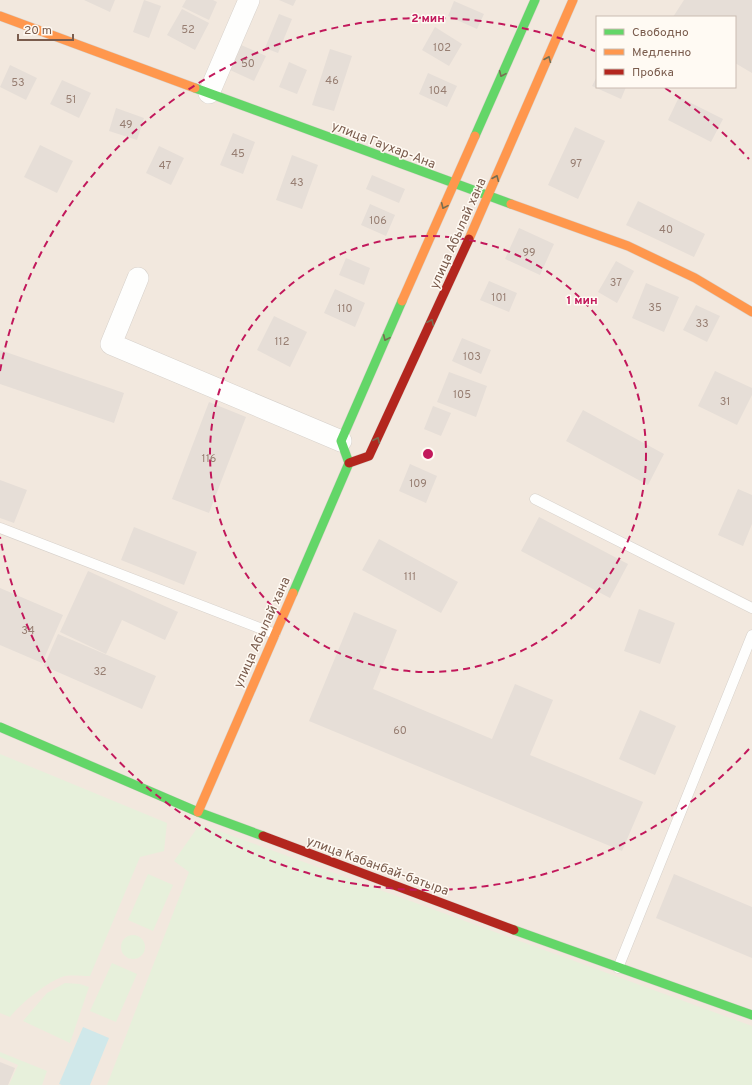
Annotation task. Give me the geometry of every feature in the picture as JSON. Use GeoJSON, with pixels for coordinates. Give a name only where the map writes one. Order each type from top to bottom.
{"type":"FeatureCollection","features":[{"type":"Feature","properties":{"kind":"street"},"geometry":{"type":"LineString","coordinates":[[209,93],[249,0]]}},
{"type":"Feature","properties":{"kind":"street","name":"улица Абылай хана"},"geometry":{"type":"LineString","coordinates":[[340,441],[535,0]]}},
{"type":"Feature","properties":{"kind":"street","name":"улица Абылай хана"},"geometry":{"type":"LineString","coordinates":[[198,812],[349,463],[370,456],[488,197],[573,0]]}},
{"type":"Feature","properties":{"kind":"street","name":"улица Гаухар-Ана"},"geometry":{"type":"LineString","coordinates":[[0,16],[488,197],[628,246],[695,278],[752,312]]}},
{"type":"Feature","properties":{"kind":"street"},"geometry":{"type":"LineString","coordinates":[[138,278],[112,344],[340,441],[349,463]]}},
{"type":"Feature","properties":{"kind":"street","name":"улица Кабанбай-батыра"},"geometry":{"type":"LineString","coordinates":[[0,727],[198,812],[618,968],[752,1015]]}},
{"type":"Feature","properties":{"kind":"lane"},"geometry":{"type":"LineString","coordinates":[[536,498],[752,608]]}},
{"type":"Feature","properties":{"kind":"lane"},"geometry":{"type":"LineString","coordinates":[[0,528],[275,634]]}},
{"type":"Feature","properties":{"kind":"lane"},"geometry":{"type":"LineString","coordinates":[[618,968],[752,635]]}},
{"type":"Feature","properties":{"kind":"shaded area"},"geometry":{"type":"Polygon","coordinates":[[[0,0],[752,0],[752,1085],[0,1085],[0,0]]]}},
{"type":"Feature","properties":{"kind":"green space"},"geometry":{"type":"Polygon","coordinates":[[[0,754],[167,823],[164,851],[140,857],[90,976],[65,976],[58,978],[35,993],[10,1017],[0,1013],[0,754]]]}},
{"type":"Feature","properties":{"kind":"green space"},"geometry":{"type":"Polygon","coordinates":[[[200,824],[752,1026],[752,1085],[107,1085],[189,872],[174,861],[200,824]]]}},
{"type":"Feature","properties":{"kind":"green space"},"geometry":{"type":"Polygon","coordinates":[[[148,874],[173,885],[153,931],[128,920],[148,874]]]}},
{"type":"Feature","properties":{"kind":"green space"},"geometry":{"type":"Polygon","coordinates":[[[128,935],[138,935],[145,942],[145,952],[138,959],[128,959],[121,952],[121,942],[128,935]]]}},
{"type":"Feature","properties":{"kind":"green space"},"geometry":{"type":"Polygon","coordinates":[[[112,963],[137,974],[116,1022],[90,1011],[112,963]]]}},
{"type":"Feature","properties":{"kind":"green space"},"geometry":{"type":"Polygon","coordinates":[[[65,983],[80,984],[89,987],[70,1043],[23,1021],[47,993],[65,983]]]}},
{"type":"Feature","properties":{"kind":"green space"},"geometry":{"type":"Polygon","coordinates":[[[0,1052],[47,1071],[42,1085],[9,1085],[18,1065],[0,1057],[0,1052]]]}},
{"type":"Feature","properties":{"kind":"water"},"geometry":{"type":"Polygon","coordinates":[[[83,1027],[109,1038],[90,1085],[59,1084],[83,1027]]]}},
{"type":"Feature","properties":{"kind":"building"},"geometry":{"type":"Polygon","coordinates":[[[84,0],[115,0],[110,12],[84,0]]]}},
{"type":"Feature","properties":{"kind":"building"},"geometry":{"type":"Polygon","coordinates":[[[144,0],[161,6],[149,38],[133,32],[144,0]]]}},
{"type":"Feature","properties":{"kind":"building"},"geometry":{"type":"Polygon","coordinates":[[[186,0],[213,0],[217,2],[209,20],[182,7],[186,0]]]}},
{"type":"Feature","properties":{"kind":"building"},"geometry":{"type":"Polygon","coordinates":[[[279,0],[296,0],[293,6],[279,0]]]}},
{"type":"Feature","properties":{"kind":"building"},"geometry":{"type":"Polygon","coordinates":[[[684,0],[752,0],[752,73],[736,64],[736,16],[674,16],[684,0]]]}},
{"type":"Feature","properties":{"kind":"building"},"geometry":{"type":"Polygon","coordinates":[[[454,1],[484,14],[477,29],[448,16],[454,1]]]}},
{"type":"Feature","properties":{"kind":"building"},"geometry":{"type":"Polygon","coordinates":[[[182,9],[209,23],[195,50],[167,35],[182,9]]]}},
{"type":"Feature","properties":{"kind":"building"},"geometry":{"type":"Polygon","coordinates":[[[279,14],[292,19],[278,53],[265,48],[279,14]]]}},
{"type":"Feature","properties":{"kind":"building"},"geometry":{"type":"Polygon","coordinates":[[[435,27],[462,44],[449,66],[422,50],[435,27]]]}},
{"type":"Feature","properties":{"kind":"building"},"geometry":{"type":"Polygon","coordinates":[[[241,45],[266,56],[254,81],[230,70],[241,45]]]}},
{"type":"Feature","properties":{"kind":"building"},"geometry":{"type":"Polygon","coordinates":[[[330,49],[352,56],[334,111],[312,105],[330,49]]]}},
{"type":"Feature","properties":{"kind":"building"},"geometry":{"type":"Polygon","coordinates":[[[289,62],[307,70],[297,94],[279,87],[289,62]]]}},
{"type":"Feature","properties":{"kind":"building"},"geometry":{"type":"Polygon","coordinates":[[[10,65],[37,78],[26,100],[0,87],[10,65]]]}},
{"type":"Feature","properties":{"kind":"building"},"geometry":{"type":"Polygon","coordinates":[[[428,73],[457,86],[447,107],[419,94],[428,73]]]}},
{"type":"Feature","properties":{"kind":"building"},"geometry":{"type":"Polygon","coordinates":[[[596,78],[596,88],[592,86],[596,78]]]}},
{"type":"Feature","properties":{"kind":"building"},"geometry":{"type":"Polygon","coordinates":[[[62,80],[91,93],[79,118],[50,104],[62,80]]]}},
{"type":"Feature","properties":{"kind":"building"},"geometry":{"type":"Polygon","coordinates":[[[596,88],[626,88],[621,99],[596,88]]]}},
{"type":"Feature","properties":{"kind":"building"},"geometry":{"type":"Polygon","coordinates":[[[679,97],[723,119],[711,142],[668,120],[679,97]]]}},
{"type":"Feature","properties":{"kind":"building"},"geometry":{"type":"Polygon","coordinates":[[[116,108],[144,118],[137,140],[109,131],[116,108]]]}},
{"type":"Feature","properties":{"kind":"building"},"geometry":{"type":"Polygon","coordinates":[[[575,127],[605,141],[578,199],[548,185],[575,127]]]}},
{"type":"Feature","properties":{"kind":"building"},"geometry":{"type":"Polygon","coordinates":[[[233,133],[255,142],[243,174],[220,165],[233,133]]]}},
{"type":"Feature","properties":{"kind":"building"},"geometry":{"type":"Polygon","coordinates":[[[40,145],[73,161],[57,193],[24,177],[40,145]]]}},
{"type":"Feature","properties":{"kind":"building"},"geometry":{"type":"Polygon","coordinates":[[[159,146],[184,158],[171,185],[146,173],[159,146]]]}},
{"type":"Feature","properties":{"kind":"building"},"geometry":{"type":"Polygon","coordinates":[[[292,155],[318,165],[302,209],[276,200],[292,155]]]}},
{"type":"Feature","properties":{"kind":"building"},"geometry":{"type":"Polygon","coordinates":[[[372,175],[405,189],[399,203],[366,189],[372,175]]]}},
{"type":"Feature","properties":{"kind":"building"},"geometry":{"type":"Polygon","coordinates":[[[638,201],[705,234],[694,257],[626,225],[638,201]]]}},
{"type":"Feature","properties":{"kind":"building"},"geometry":{"type":"Polygon","coordinates":[[[370,204],[395,215],[386,236],[361,225],[370,204]]]}},
{"type":"Feature","properties":{"kind":"building"},"geometry":{"type":"Polygon","coordinates":[[[519,228],[554,244],[540,275],[505,259],[519,228]]]}},
{"type":"Feature","properties":{"kind":"building"},"geometry":{"type":"Polygon","coordinates":[[[346,258],[370,268],[364,285],[339,275],[346,258]]]}},
{"type":"Feature","properties":{"kind":"building"},"geometry":{"type":"Polygon","coordinates":[[[616,261],[634,271],[617,303],[598,292],[616,261]]]}},
{"type":"Feature","properties":{"kind":"building"},"geometry":{"type":"Polygon","coordinates":[[[489,281],[517,293],[509,312],[480,300],[489,281]]]}},
{"type":"Feature","properties":{"kind":"building"},"geometry":{"type":"Polygon","coordinates":[[[646,283],[679,297],[664,332],[632,318],[646,283]]]}},
{"type":"Feature","properties":{"kind":"building"},"geometry":{"type":"Polygon","coordinates":[[[335,289],[365,303],[355,327],[324,313],[335,289]]]}},
{"type":"Feature","properties":{"kind":"building"},"geometry":{"type":"Polygon","coordinates":[[[696,305],[720,316],[707,342],[683,330],[696,305]]]}},
{"type":"Feature","properties":{"kind":"building"},"geometry":{"type":"Polygon","coordinates":[[[274,316],[307,332],[290,367],[257,350],[274,316]]]}},
{"type":"Feature","properties":{"kind":"building"},"geometry":{"type":"Polygon","coordinates":[[[462,338],[491,350],[481,374],[452,361],[462,338]]]}},
{"type":"Feature","properties":{"kind":"building"},"geometry":{"type":"Polygon","coordinates":[[[0,350],[124,393],[114,423],[0,384],[0,350]]]}},
{"type":"Feature","properties":{"kind":"building"},"geometry":{"type":"Polygon","coordinates":[[[715,371],[752,388],[752,395],[737,425],[698,406],[715,371]]]}},
{"type":"Feature","properties":{"kind":"building"},"geometry":{"type":"Polygon","coordinates":[[[449,372],[487,386],[476,417],[437,402],[449,372]]]}},
{"type":"Feature","properties":{"kind":"building"},"geometry":{"type":"Polygon","coordinates":[[[209,402],[246,417],[209,513],[172,499],[209,402]]]}},
{"type":"Feature","properties":{"kind":"building"},"geometry":{"type":"Polygon","coordinates":[[[433,406],[451,413],[441,436],[424,429],[433,406]]]}},
{"type":"Feature","properties":{"kind":"building"},"geometry":{"type":"Polygon","coordinates":[[[583,410],[664,454],[648,485],[566,441],[583,410]]]}},
{"type":"Feature","properties":{"kind":"building"},"geometry":{"type":"Polygon","coordinates":[[[410,464],[437,476],[426,503],[399,491],[410,464]]]}},
{"type":"Feature","properties":{"kind":"building"},"geometry":{"type":"Polygon","coordinates":[[[0,480],[27,490],[14,523],[0,518],[0,480]]]}},
{"type":"Feature","properties":{"kind":"building"},"geometry":{"type":"Polygon","coordinates":[[[738,489],[752,495],[752,524],[743,546],[718,535],[738,489]]]}},
{"type":"Feature","properties":{"kind":"building"},"geometry":{"type":"Polygon","coordinates":[[[539,517],[628,564],[610,598],[521,551],[539,517]]]}},
{"type":"Feature","properties":{"kind":"building"},"geometry":{"type":"Polygon","coordinates":[[[134,527],[197,552],[184,585],[121,560],[134,527]]]}},
{"type":"Feature","properties":{"kind":"building"},"geometry":{"type":"Polygon","coordinates":[[[379,539],[458,582],[441,613],[362,570],[379,539]]]}},
{"type":"Feature","properties":{"kind":"building"},"geometry":{"type":"Polygon","coordinates":[[[88,571],[178,612],[165,640],[122,620],[106,654],[60,632],[88,571]]]}},
{"type":"Feature","properties":{"kind":"building"},"geometry":{"type":"Polygon","coordinates":[[[0,588],[63,615],[42,663],[0,645],[0,588]]]}},
{"type":"Feature","properties":{"kind":"building"},"geometry":{"type":"Polygon","coordinates":[[[639,609],[675,623],[660,664],[624,651],[639,609]]]}},
{"type":"Feature","properties":{"kind":"building"},"geometry":{"type":"Polygon","coordinates":[[[354,612],[397,630],[373,689],[492,739],[515,684],[553,700],[530,755],[643,802],[622,851],[309,721],[354,612]]]}},
{"type":"Feature","properties":{"kind":"building"},"geometry":{"type":"Polygon","coordinates":[[[58,634],[156,676],[142,709],[44,666],[58,634]]]}},
{"type":"Feature","properties":{"kind":"building"},"geometry":{"type":"Polygon","coordinates":[[[640,710],[676,726],[655,775],[619,759],[640,710]]]}},
{"type":"Feature","properties":{"kind":"building"},"geometry":{"type":"Polygon","coordinates":[[[674,874],[752,907],[752,958],[656,918],[674,874]]]}},
{"type":"Feature","properties":{"kind":"building"},"geometry":{"type":"Polygon","coordinates":[[[0,1062],[15,1068],[8,1085],[0,1085],[0,1062]]]}},
{"type":"Feature","properties":{"kind":"traffic: fast"},"geometry":{"type":"LineString","coordinates":[[475,136],[535,0]]}},
{"type":"Feature","properties":{"kind":"traffic: fast"},"geometry":{"type":"LineString","coordinates":[[195,88],[511,204]]}},
{"type":"Feature","properties":{"kind":"traffic: fast"},"geometry":{"type":"LineString","coordinates":[[293,593],[349,463],[341,441],[402,301]]}},
{"type":"Feature","properties":{"kind":"traffic: fast"},"geometry":{"type":"LineString","coordinates":[[0,727],[198,812],[263,836]]}},
{"type":"Feature","properties":{"kind":"traffic: fast"},"geometry":{"type":"LineString","coordinates":[[514,930],[752,1015]]}},
{"type":"Feature","properties":{"kind":"traffic: slow"},"geometry":{"type":"LineString","coordinates":[[469,239],[573,0]]}},
{"type":"Feature","properties":{"kind":"traffic: slow"},"geometry":{"type":"LineString","coordinates":[[0,16],[195,88]]}},
{"type":"Feature","properties":{"kind":"traffic: slow"},"geometry":{"type":"LineString","coordinates":[[402,301],[475,136]]}},
{"type":"Feature","properties":{"kind":"traffic: slow"},"geometry":{"type":"LineString","coordinates":[[511,204],[628,246],[695,278],[752,312]]}},
{"type":"Feature","properties":{"kind":"traffic: slow"},"geometry":{"type":"LineString","coordinates":[[198,812],[293,593]]}},
{"type":"Feature","properties":{"kind":"traffic: jam"},"geometry":{"type":"LineString","coordinates":[[349,463],[369,456],[469,239]]}},
{"type":"Feature","properties":{"kind":"traffic: jam"},"geometry":{"type":"LineString","coordinates":[[263,836],[514,930]]}}]}
